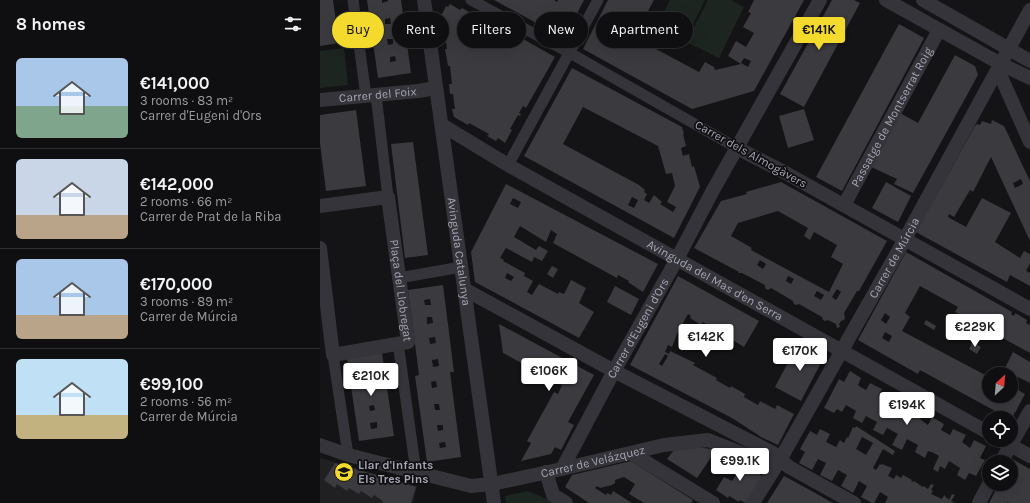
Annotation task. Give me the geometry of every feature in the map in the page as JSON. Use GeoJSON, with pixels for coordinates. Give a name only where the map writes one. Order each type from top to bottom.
{"type":"FeatureCollection","features":[{"type":"Feature","properties":{"kind":"street"},"geometry":{"type":"LineString","coordinates":[[320,206],[388,197],[353,0]]}},
{"type":"Feature","properties":{"kind":"street","name":"Avinguda Catalunya"},"geometry":{"type":"LineString","coordinates":[[424,0],[494,503]]}},
{"type":"Feature","properties":{"kind":"street","name":"Carrer dels Almogàvers"},"geometry":{"type":"LineString","coordinates":[[471,0],[570,53],[737,148],[844,205],[1030,309]]}},
{"type":"Feature","properties":{"kind":"street"},"geometry":{"type":"LineString","coordinates":[[508,165],[598,0]]}},
{"type":"Feature","properties":{"kind":"street","name":"Carrer d'Eugeni d'Ors"},"geometry":{"type":"LineString","coordinates":[[562,469],[614,371],[820,0]]}},
{"type":"Feature","properties":{"kind":"street"},"geometry":{"type":"LineString","coordinates":[[886,0],[939,30],[999,67],[1030,78]]}},
{"type":"Feature","properties":{"kind":"street"},"geometry":{"type":"LineString","coordinates":[[923,0],[1030,60]]}},
{"type":"Feature","properties":{"kind":"street","name":"Carrer de Múrcia"},"geometry":{"type":"LineString","coordinates":[[754,503],[781,458],[904,239],[1030,10]]}},
{"type":"Feature","properties":{"kind":"street","name":"Passatge de Montserrat Roig"},"geometry":{"type":"LineString","coordinates":[[844,205],[939,30]]}},
{"type":"Feature","properties":{"kind":"street"},"geometry":{"type":"LineString","coordinates":[[999,67],[1030,142]]}},
{"type":"Feature","properties":{"kind":"street","name":"Carrer del Foix"},"geometry":{"type":"LineString","coordinates":[[320,100],[436,88]]}},
{"type":"Feature","properties":{"kind":"street","name":"Avinguda del Mas d'en Serra"},"geometry":{"type":"LineString","coordinates":[[442,125],[508,165],[982,429]]}},
{"type":"Feature","properties":{"kind":"street","name":"Plaça del Llobregat"},"geometry":{"type":"LineString","coordinates":[[333,355],[408,342],[388,197]]}},
{"type":"Feature","properties":{"kind":"street"},"geometry":{"type":"LineString","coordinates":[[320,248],[322,286],[348,455]]}},
{"type":"Feature","properties":{"kind":"street"},"geometry":{"type":"LineString","coordinates":[[399,278],[461,267]]}},
{"type":"Feature","properties":{"kind":"street"},"geometry":{"type":"LineString","coordinates":[[464,289],[614,371],[773,453],[781,458],[789,467],[854,503]]}},
{"type":"Feature","properties":{"kind":"street"},"geometry":{"type":"LineString","coordinates":[[398,343],[416,472]]}},
{"type":"Feature","properties":{"kind":"street"},"geometry":{"type":"LineString","coordinates":[[1018,427],[1030,411]]}},
{"type":"Feature","properties":{"kind":"street","name":"Carrer de Velázquez"},"geometry":{"type":"LineString","coordinates":[[320,445],[348,455],[471,486],[492,484],[664,445],[708,440],[770,463],[781,458]]}},
{"type":"Feature","properties":{"kind":"street"},"geometry":{"type":"LineString","coordinates":[[1013,447],[1030,456]]}},
{"type":"Feature","properties":{"kind":"street"},"geometry":{"type":"LineString","coordinates":[[631,453],[713,503]]}},
{"type":"Feature","properties":{"kind":"street"},"geometry":{"type":"LineString","coordinates":[[546,472],[553,494],[566,503]]}},
{"type":"Feature","properties":{"kind":"street"},"geometry":{"type":"LineString","coordinates":[[979,503],[985,491]]}},
{"type":"Feature","properties":{"kind":"shaded area"},"geometry":{"type":"Polygon","coordinates":[[[670,0],[705,0],[693,24],[693,12],[664,12],[670,0]]]}},
{"type":"Feature","properties":{"kind":"shaded area"},"geometry":{"type":"Polygon","coordinates":[[[708,0],[731,0],[744,7],[719,58],[693,45],[693,29],[708,0]]]}},
{"type":"Feature","properties":{"kind":"shaded area"},"geometry":{"type":"Polygon","coordinates":[[[344,48],[348,85],[320,88],[320,51],[344,48]]]}},
{"type":"Feature","properties":{"kind":"shaded area","name":"Llar d'infants Els Tres Pins"},"geometry":{"type":"Polygon","coordinates":[[[320,458],[417,486],[413,503],[320,503],[320,458]]]}},
{"type":"Feature","properties":{"kind":"shaded area"},"geometry":{"type":"Polygon","coordinates":[[[528,491],[554,503],[506,503],[505,496],[528,491]]]}},
{"type":"Feature","properties":{"kind":"building"},"geometry":{"type":"Polygon","coordinates":[[[320,0],[333,0],[335,12],[332,12],[332,44],[320,46],[320,0]]]}},
{"type":"Feature","properties":{"kind":"building"},"geometry":{"type":"Polygon","coordinates":[[[367,0],[382,0],[382,3],[388,0],[401,0],[403,12],[392,12],[392,39],[387,39],[388,45],[392,44],[392,48],[408,48],[411,73],[378,78],[374,48],[384,48],[384,12],[369,12],[367,0]],[[390,18],[385,19],[385,24],[391,24],[390,18]],[[395,56],[390,57],[390,62],[396,61],[395,56]]]}},
{"type":"Feature","properties":{"kind":"building"},"geometry":{"type":"Polygon","coordinates":[[[494,0],[554,0],[557,2],[558,0],[584,0],[578,12],[534,12],[534,22],[526,17],[526,12],[516,12],[494,0]]]}},
{"type":"Feature","properties":{"kind":"building"},"geometry":{"type":"Polygon","coordinates":[[[608,0],[654,0],[648,12],[602,12],[608,0]]]}},
{"type":"Feature","properties":{"kind":"building"},"geometry":{"type":"Polygon","coordinates":[[[754,0],[804,0],[754,91],[692,109],[583,49],[588,48],[588,39],[596,24],[596,48],[657,48],[699,72],[705,62],[714,67],[715,70],[741,64],[728,56],[736,41],[746,47],[754,33],[743,27],[751,13],[748,12],[754,0]],[[744,58],[741,63],[748,67],[751,61],[744,58]]]}},
{"type":"Feature","properties":{"kind":"building"},"geometry":{"type":"Polygon","coordinates":[[[832,0],[854,0],[860,3],[804,107],[780,94],[832,0]]]}},
{"type":"Feature","properties":{"kind":"building"},"geometry":{"type":"Polygon","coordinates":[[[450,4],[460,10],[462,8],[469,12],[457,12],[457,48],[526,48],[526,41],[534,45],[534,48],[539,48],[555,57],[526,108],[523,106],[519,113],[521,114],[520,116],[518,115],[510,129],[512,130],[505,143],[498,138],[496,141],[487,136],[489,134],[454,117],[452,109],[455,109],[453,94],[450,94],[449,84],[452,84],[450,66],[448,66],[445,49],[449,48],[449,12],[443,12],[446,6],[448,7],[450,4]]]}},
{"type":"Feature","properties":{"kind":"building"},"geometry":{"type":"Polygon","coordinates":[[[899,24],[924,38],[842,191],[816,177],[899,24]]]}},
{"type":"Feature","properties":{"kind":"building"},"geometry":{"type":"Polygon","coordinates":[[[955,55],[975,66],[978,75],[913,193],[894,184],[897,179],[869,166],[898,112],[918,123],[955,55]]]}},
{"type":"Feature","properties":{"kind":"building"},"geometry":{"type":"Polygon","coordinates":[[[572,68],[682,127],[686,146],[681,148],[683,156],[689,154],[692,167],[694,166],[700,187],[674,238],[524,156],[572,68]],[[583,107],[563,144],[639,185],[647,194],[644,200],[649,203],[654,195],[662,202],[660,204],[673,212],[676,207],[667,202],[675,186],[672,173],[666,174],[658,146],[583,107]],[[632,197],[628,205],[634,208],[638,200],[632,197]]]}},
{"type":"Feature","properties":{"kind":"building"},"geometry":{"type":"Polygon","coordinates":[[[804,109],[814,140],[788,148],[779,116],[804,109]]]}},
{"type":"Feature","properties":{"kind":"building"},"geometry":{"type":"Polygon","coordinates":[[[356,110],[366,186],[326,191],[320,143],[320,115],[356,110]]]}},
{"type":"Feature","properties":{"kind":"building"},"geometry":{"type":"Polygon","coordinates":[[[992,120],[1004,126],[1030,181],[1030,241],[991,157],[973,192],[970,190],[954,217],[949,214],[948,217],[966,227],[982,198],[1011,213],[995,242],[1020,258],[1024,251],[1030,254],[1030,263],[1026,271],[1030,273],[1030,286],[1010,275],[1007,282],[916,232],[975,126],[977,124],[980,125],[982,121],[991,124],[992,120]],[[1021,179],[1013,183],[1015,188],[1023,184],[1021,179]]]}},
{"type":"Feature","properties":{"kind":"building"},"geometry":{"type":"Polygon","coordinates":[[[413,142],[428,255],[405,258],[391,144],[413,142]]]}},
{"type":"Feature","properties":{"kind":"building"},"geometry":{"type":"Polygon","coordinates":[[[781,182],[887,241],[859,291],[857,291],[844,313],[845,318],[839,324],[840,327],[837,328],[836,324],[828,320],[823,320],[822,317],[799,304],[794,304],[793,301],[771,288],[768,290],[765,288],[765,285],[742,273],[738,273],[739,272],[694,248],[721,201],[747,194],[746,192],[781,182]],[[778,211],[738,223],[731,236],[752,248],[751,250],[829,292],[843,264],[831,257],[837,245],[814,232],[810,240],[804,236],[808,228],[778,211]],[[760,260],[757,265],[763,269],[766,264],[760,260]],[[788,276],[786,281],[791,284],[794,279],[788,276]],[[837,289],[832,297],[836,300],[841,292],[837,289]],[[817,291],[814,296],[821,300],[824,295],[817,291]]]}},
{"type":"Feature","properties":{"kind":"building"},"geometry":{"type":"Polygon","coordinates":[[[886,182],[911,196],[898,222],[872,208],[886,182]]]}},
{"type":"Feature","properties":{"kind":"building"},"geometry":{"type":"Polygon","coordinates":[[[506,184],[658,264],[643,292],[620,276],[618,275],[617,278],[553,243],[557,234],[551,230],[546,242],[520,226],[514,237],[536,250],[539,246],[548,251],[542,261],[534,257],[532,262],[506,248],[500,258],[525,273],[524,276],[533,281],[527,292],[532,295],[539,284],[558,294],[559,292],[564,294],[571,280],[586,288],[579,303],[594,312],[579,338],[475,282],[471,252],[506,184]],[[513,198],[510,204],[518,208],[521,202],[513,198]],[[507,273],[505,278],[511,281],[514,277],[507,273]]]}},
{"type":"Feature","properties":{"kind":"building"},"geometry":{"type":"Polygon","coordinates":[[[906,252],[1012,312],[1011,314],[1014,316],[1015,313],[1027,320],[1026,323],[1030,325],[1030,353],[955,312],[958,307],[920,286],[905,313],[910,317],[902,331],[982,373],[982,403],[1018,403],[1018,390],[1025,394],[1016,411],[995,411],[920,370],[918,374],[858,340],[906,252]],[[885,313],[881,320],[886,324],[890,317],[885,313]],[[885,332],[882,338],[889,342],[892,336],[885,332]]]}},
{"type":"Feature","properties":{"kind":"building"},"geometry":{"type":"Polygon","coordinates":[[[552,266],[558,269],[553,278],[547,274],[552,266]]]}},
{"type":"Feature","properties":{"kind":"building"},"geometry":{"type":"Polygon","coordinates":[[[678,276],[759,321],[744,347],[731,339],[732,338],[730,337],[728,340],[705,327],[706,324],[703,322],[701,325],[690,318],[691,316],[688,314],[672,347],[668,345],[665,352],[669,354],[670,351],[695,363],[693,365],[717,378],[716,380],[730,388],[731,386],[745,394],[744,397],[758,405],[760,401],[775,409],[777,405],[794,414],[778,445],[761,437],[732,418],[630,365],[678,276]],[[665,354],[659,364],[662,366],[668,356],[665,354]]]}},
{"type":"Feature","properties":{"kind":"building"},"geometry":{"type":"Polygon","coordinates":[[[443,285],[454,372],[450,372],[461,457],[427,462],[415,376],[419,375],[408,290],[443,285]],[[430,299],[424,300],[425,305],[431,305],[430,299]],[[427,317],[427,324],[433,323],[432,317],[427,317]],[[435,337],[429,338],[430,344],[436,343],[435,337]],[[438,359],[432,360],[433,367],[439,366],[438,359]],[[436,381],[431,382],[432,388],[437,387],[436,381]],[[434,404],[435,410],[440,410],[439,404],[434,404]],[[437,425],[438,431],[443,430],[443,425],[437,425]],[[445,442],[439,443],[440,448],[446,447],[445,442]]]}},
{"type":"Feature","properties":{"kind":"building"},"geometry":{"type":"Polygon","coordinates":[[[615,286],[639,299],[631,315],[607,302],[615,286]]]}},
{"type":"Feature","properties":{"kind":"building"},"geometry":{"type":"Polygon","coordinates":[[[926,320],[936,326],[934,330],[924,324],[926,320]]]}},
{"type":"Feature","properties":{"kind":"building"},"geometry":{"type":"Polygon","coordinates":[[[499,324],[594,375],[568,422],[574,425],[561,450],[555,447],[551,454],[521,461],[531,443],[527,441],[554,392],[558,394],[562,385],[503,353],[499,324]]]}},
{"type":"Feature","properties":{"kind":"building"},"geometry":{"type":"Polygon","coordinates":[[[799,342],[824,357],[801,401],[775,387],[799,342]]]}},
{"type":"Feature","properties":{"kind":"building"},"geometry":{"type":"Polygon","coordinates":[[[973,342],[981,347],[977,354],[969,349],[973,342]]]}},
{"type":"Feature","properties":{"kind":"building"},"geometry":{"type":"Polygon","coordinates":[[[1013,352],[1030,362],[1030,383],[1018,377],[1018,367],[1006,367],[1013,352]]]}},
{"type":"Feature","properties":{"kind":"building"},"geometry":{"type":"Polygon","coordinates":[[[382,353],[394,436],[359,441],[347,359],[382,353]],[[363,367],[364,373],[370,372],[369,367],[363,367]],[[366,385],[366,390],[372,389],[372,385],[366,385]],[[374,405],[369,406],[370,411],[375,410],[374,405]],[[377,422],[370,423],[371,429],[377,428],[377,422]]]}},
{"type":"Feature","properties":{"kind":"building"},"geometry":{"type":"Polygon","coordinates":[[[850,371],[861,378],[858,385],[862,388],[866,390],[870,383],[882,389],[878,396],[887,402],[891,395],[903,401],[899,408],[903,411],[908,413],[912,406],[924,412],[920,419],[928,425],[932,417],[944,424],[941,430],[950,435],[953,429],[966,435],[962,442],[970,448],[974,440],[982,444],[982,447],[986,447],[980,458],[982,459],[982,465],[976,476],[969,473],[965,480],[957,475],[960,468],[949,461],[945,469],[940,466],[938,472],[933,469],[939,456],[934,453],[928,451],[925,458],[915,452],[918,445],[907,439],[902,450],[892,445],[898,434],[887,428],[883,435],[873,430],[877,422],[866,416],[862,423],[853,418],[856,411],[846,405],[842,412],[837,409],[834,413],[824,408],[839,379],[844,382],[850,371]]]}},
{"type":"Feature","properties":{"kind":"building"},"geometry":{"type":"Polygon","coordinates":[[[856,426],[895,451],[893,455],[883,449],[873,468],[876,470],[880,464],[882,464],[892,468],[888,476],[894,479],[896,475],[901,478],[903,475],[912,480],[911,481],[914,481],[928,489],[931,484],[934,485],[931,490],[933,491],[931,494],[942,499],[944,495],[949,500],[952,494],[955,495],[951,501],[955,503],[885,503],[888,497],[880,492],[874,503],[872,503],[861,497],[867,486],[859,481],[853,493],[841,486],[847,475],[838,470],[832,481],[820,475],[826,463],[818,459],[812,470],[799,463],[805,452],[800,449],[810,431],[817,435],[820,429],[830,434],[826,442],[836,447],[840,440],[844,443],[853,427],[855,428],[856,426]],[[862,437],[856,449],[866,455],[873,443],[862,437]]]}},
{"type":"Feature","properties":{"kind":"building"},"geometry":{"type":"Polygon","coordinates":[[[698,447],[716,450],[697,478],[667,459],[674,450],[698,447]]]}},
{"type":"Feature","properties":{"kind":"building"},"geometry":{"type":"Polygon","coordinates":[[[737,457],[762,476],[746,503],[740,500],[739,502],[729,496],[728,498],[716,490],[724,477],[732,481],[736,475],[729,470],[737,457]]]}},
{"type":"Feature","properties":{"kind":"building"},"geometry":{"type":"Polygon","coordinates":[[[631,461],[693,500],[691,503],[644,503],[629,494],[635,484],[624,477],[615,480],[615,483],[612,485],[600,488],[597,486],[595,488],[606,495],[607,493],[611,495],[613,491],[632,503],[589,503],[565,487],[572,475],[631,461]]]}},
{"type":"Feature","properties":{"kind":"building"},"geometry":{"type":"Polygon","coordinates":[[[1018,462],[1030,469],[1030,503],[989,503],[995,491],[1018,491],[1018,462]]]}},
{"type":"Feature","properties":{"kind":"building","name":"Llar d'infants Els Tres Pins"},"geometry":{"type":"Polygon","coordinates":[[[335,463],[416,487],[411,503],[382,503],[383,501],[374,495],[372,498],[361,491],[359,494],[349,488],[347,491],[337,484],[335,488],[324,480],[335,463]]]}},
{"type":"Feature","properties":{"kind":"building"},"geometry":{"type":"Polygon","coordinates":[[[784,476],[808,489],[833,503],[767,503],[784,476]]]}},
{"type":"Feature","properties":{"kind":"place","name":"Llar d'infants Els Tres Pins"},"geometry":{"type":"Point","coordinates":[344,472]}}]}
